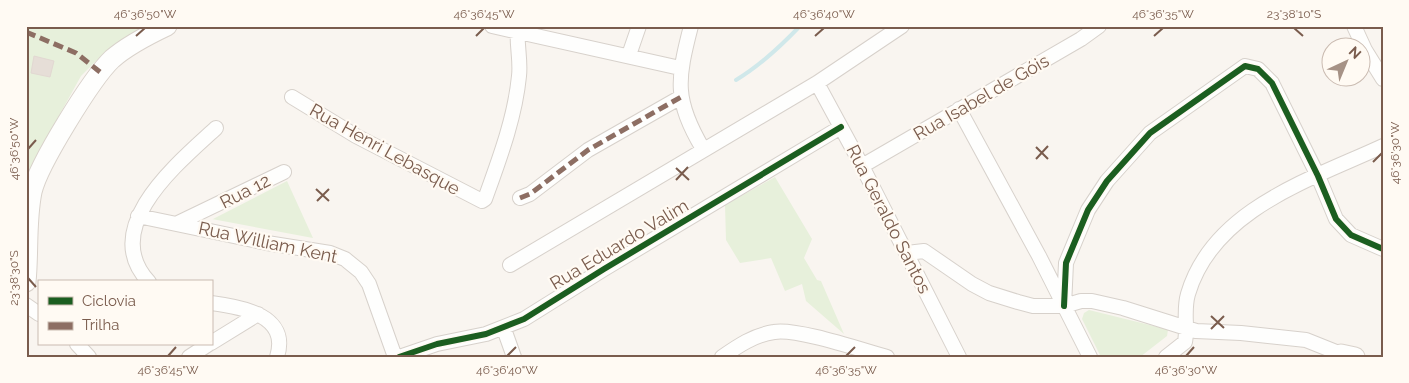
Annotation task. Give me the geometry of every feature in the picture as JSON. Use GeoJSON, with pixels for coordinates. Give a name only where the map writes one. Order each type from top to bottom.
{"type":"FeatureCollection","features":[{"type":"Feature","properties":{"kind":"main road"},"geometry":{"type":"LineString","coordinates":[[26,282],[27,222],[32,190],[50,153],[100,72],[126,49],[168,26]]}},
{"type":"Feature","properties":{"kind":"street"},"geometry":{"type":"LineString","coordinates":[[492,26],[518,29],[680,68]]}},
{"type":"Feature","properties":{"kind":"street"},"geometry":{"type":"LineString","coordinates":[[629,55],[639,26]]}},
{"type":"Feature","properties":{"kind":"street"},"geometry":{"type":"LineString","coordinates":[[691,26],[680,68],[681,97],[689,123],[704,149]]}},
{"type":"Feature","properties":{"kind":"street"},"geometry":{"type":"LineString","coordinates":[[510,265],[817,83],[902,26]]}},
{"type":"Feature","properties":{"kind":"street","name":"Rua Isabel de Góis"},"geometry":{"type":"LineString","coordinates":[[862,166],[1081,39],[1100,26]]}},
{"type":"Feature","properties":{"kind":"street","name":"Rua Henri Lebasque"},"geometry":{"type":"LineString","coordinates":[[292,97],[356,136],[479,201],[485,199],[515,98],[519,76],[518,29]]}},
{"type":"Feature","properties":{"kind":"street"},"geometry":{"type":"LineString","coordinates":[[1356,31],[1383,79]]}},
{"type":"Feature","properties":{"kind":"street"},"geometry":{"type":"LineString","coordinates":[[1064,306],[1066,263],[1088,210],[1107,181],[1150,133],[1245,66],[1258,69],[1268,78],[1318,176],[1333,213],[1343,228],[1357,238],[1383,249]]}},
{"type":"Feature","properties":{"kind":"street","name":"Rua Geraldo Santos"},"geometry":{"type":"LineString","coordinates":[[817,83],[842,127],[959,357]]}},
{"type":"Feature","properties":{"kind":"street"},"geometry":{"type":"LineString","coordinates":[[520,198],[530,194],[588,150],[681,97]]}},
{"type":"Feature","properties":{"kind":"street"},"geometry":{"type":"LineString","coordinates":[[959,109],[1090,357]]}},
{"type":"Feature","properties":{"kind":"street","name":"Rua Eduardo Valim"},"geometry":{"type":"LineString","coordinates":[[397,357],[437,344],[504,329],[524,319],[842,127]]}},
{"type":"Feature","properties":{"kind":"street"},"geometry":{"type":"LineString","coordinates":[[148,280],[140,272],[134,257],[133,234],[138,216],[154,189],[216,128]]}},
{"type":"Feature","properties":{"kind":"street"},"geometry":{"type":"LineString","coordinates":[[1166,357],[1185,342],[1184,313],[1190,287],[1201,266],[1223,236],[1235,224],[1270,200],[1383,146]]}},
{"type":"Feature","properties":{"kind":"street","name":"Rua 12"},"geometry":{"type":"LineString","coordinates":[[178,223],[284,172]]}},
{"type":"Feature","properties":{"kind":"street","name":"Rua William Kent"},"geometry":{"type":"LineString","coordinates":[[138,216],[267,243],[330,253],[345,258],[361,272],[369,284],[397,357]]}},
{"type":"Feature","properties":{"kind":"street"},"geometry":{"type":"LineString","coordinates":[[907,253],[924,251],[972,284],[1003,298],[1033,306],[1064,306],[1080,301],[1092,301],[1209,333],[1241,333],[1306,340],[1344,356]]}},
{"type":"Feature","properties":{"kind":"street"},"geometry":{"type":"LineString","coordinates":[[212,302],[242,308],[258,314],[269,322],[279,336],[280,346],[277,357]]}},
{"type":"Feature","properties":{"kind":"street"},"geometry":{"type":"LineString","coordinates":[[26,305],[38,313]]}},
{"type":"Feature","properties":{"kind":"street"},"geometry":{"type":"LineString","coordinates":[[212,343],[258,314]]}},
{"type":"Feature","properties":{"kind":"street"},"geometry":{"type":"LineString","coordinates":[[504,329],[514,357]]}},
{"type":"Feature","properties":{"kind":"street"},"geometry":{"type":"LineString","coordinates":[[722,357],[741,344],[776,331],[819,339],[887,357]]}},
{"type":"Feature","properties":{"kind":"street"},"geometry":{"type":"LineString","coordinates":[[79,346],[89,357]]}},
{"type":"Feature","properties":{"kind":"street"},"geometry":{"type":"LineString","coordinates":[[189,357],[207,346]]}},
{"type":"Feature","properties":{"kind":"green space"},"geometry":{"type":"Polygon","coordinates":[[[26,26],[145,26],[99,58],[81,76],[35,159],[26,183],[26,26]]]}},
{"type":"Feature","properties":{"kind":"green space"},"geometry":{"type":"Polygon","coordinates":[[[775,177],[812,239],[804,258],[817,280],[821,281],[844,334],[806,301],[802,284],[785,291],[771,258],[740,263],[726,240],[725,205],[775,177]]]}},
{"type":"Feature","properties":{"kind":"green space"},"geometry":{"type":"Polygon","coordinates":[[[287,181],[313,238],[212,219],[213,219],[287,181]]]}},
{"type":"Feature","properties":{"kind":"green space"},"geometry":{"type":"Polygon","coordinates":[[[1089,310],[1166,329],[1168,330],[1167,336],[1140,357],[1101,357],[1082,319],[1084,313],[1089,310]]]}},
{"type":"Feature","properties":{"kind":"building"},"geometry":{"type":"Polygon","coordinates":[[[34,56],[54,61],[50,77],[31,73],[34,56]]]}},
{"type":"Feature","properties":{"kind":"waterway"},"geometry":{"type":"LineString","coordinates":[[736,80],[770,55],[800,26]]}},
{"type":"Feature","properties":{"kind":"marked path"},"geometry":{"type":"LineString","coordinates":[[26,32],[76,53],[100,72]]}},
{"type":"Feature","properties":{"kind":"marked path"},"geometry":{"type":"LineString","coordinates":[[520,198],[530,194],[588,150],[681,97]]}},
{"type":"Feature","properties":{"kind":"cycle path"},"geometry":{"type":"LineString","coordinates":[[1064,306],[1066,263],[1088,210],[1107,181],[1150,133],[1245,66],[1258,69],[1272,83],[1318,176],[1336,219],[1351,235],[1383,249]]}},
{"type":"Feature","properties":{"kind":"cycle path"},"geometry":{"type":"LineString","coordinates":[[399,357],[437,344],[486,334],[524,319],[841,127]]}}]}
